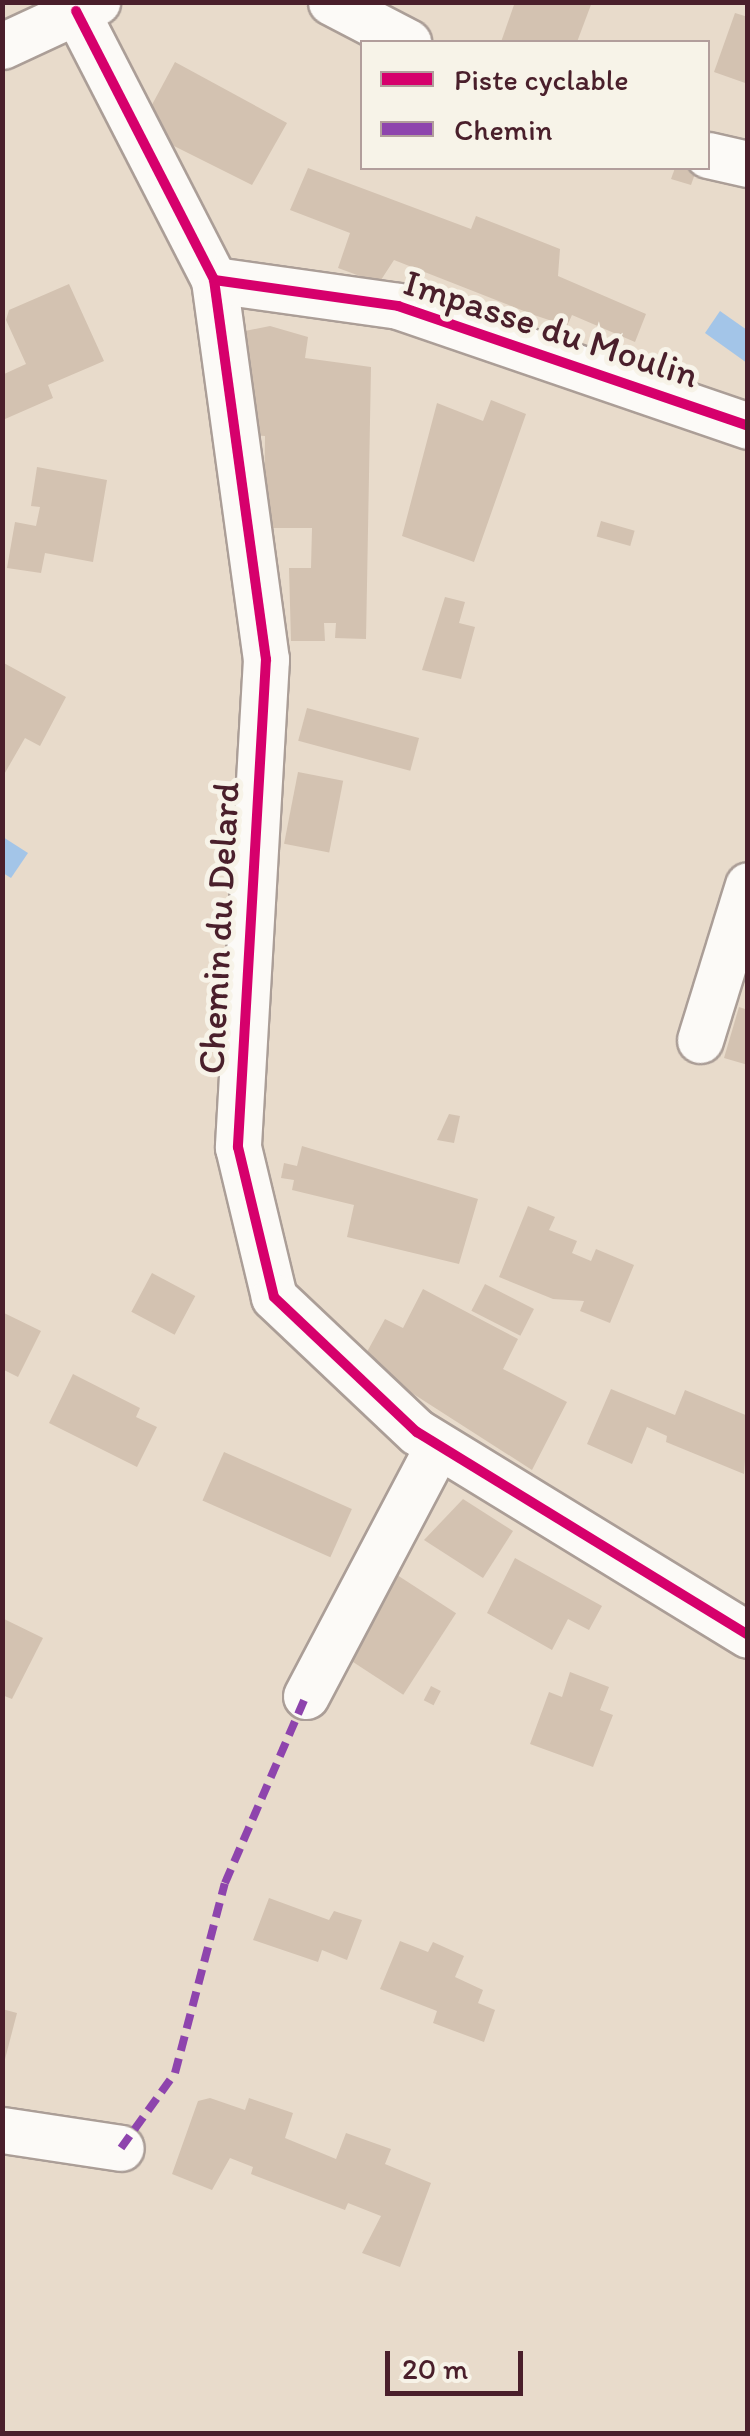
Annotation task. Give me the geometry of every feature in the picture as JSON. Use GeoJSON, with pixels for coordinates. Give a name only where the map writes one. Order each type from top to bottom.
{"type":"FeatureCollection","features":[{"type":"Feature","properties":{"kind":"street"},"geometry":{"type":"LineString","coordinates":[[331,2],[404,40]]}},
{"type":"Feature","properties":{"kind":"street"},"geometry":{"type":"LineString","coordinates":[[2,46],[87,7]]}},
{"type":"Feature","properties":{"kind":"street","name":"Chemin du Delard"},"geometry":{"type":"LineString","coordinates":[[87,7],[214,280],[266,658],[238,1147],[274,1297],[438,1446],[748,1635]]}},
{"type":"Feature","properties":{"kind":"street"},"geometry":{"type":"LineString","coordinates":[[710,155],[748,164]]}},
{"type":"Feature","properties":{"kind":"street","name":"Impasse du Moulin"},"geometry":{"type":"LineString","coordinates":[[214,280],[398,306],[748,426]]}},
{"type":"Feature","properties":{"kind":"street"},"geometry":{"type":"LineString","coordinates":[[700,1040],[748,885]]}},
{"type":"Feature","properties":{"kind":"street"},"geometry":{"type":"LineString","coordinates":[[306,1696],[438,1446]]}},
{"type":"Feature","properties":{"kind":"street"},"geometry":{"type":"LineString","coordinates":[[2,2130],[121,2148]]}},
{"type":"Feature","properties":{"kind":"water"},"geometry":{"type":"Polygon","coordinates":[[[720,311],[747,330],[747,363],[705,333],[720,311]]]}},
{"type":"Feature","properties":{"kind":"water"},"geometry":{"type":"Polygon","coordinates":[[[3,837],[28,853],[11,878],[3,873],[3,837]]]}},
{"type":"Feature","properties":{"kind":"building"},"geometry":{"type":"Polygon","coordinates":[[[515,2],[592,2],[578,40],[502,40],[515,2]]]}},
{"type":"Feature","properties":{"kind":"building"},"geometry":{"type":"Polygon","coordinates":[[[735,13],[748,17],[748,84],[714,72],[735,13]]]}},
{"type":"Feature","properties":{"kind":"building"},"geometry":{"type":"Polygon","coordinates":[[[175,62],[287,123],[252,185],[166,142],[147,114],[175,62]]]}},
{"type":"Feature","properties":{"kind":"building"},"geometry":{"type":"Polygon","coordinates":[[[308,168],[471,229],[476,216],[560,249],[558,276],[646,314],[635,342],[572,315],[567,326],[534,315],[394,260],[379,283],[338,268],[350,233],[290,210],[308,168]]]}},
{"type":"Feature","properties":{"kind":"building"},"geometry":{"type":"Polygon","coordinates":[[[674,170],[696,170],[691,185],[671,179],[674,170]]]}},
{"type":"Feature","properties":{"kind":"building"},"geometry":{"type":"Polygon","coordinates":[[[69,284],[104,361],[48,385],[53,398],[5,419],[2,375],[26,364],[6,320],[9,310],[69,284]]]}},
{"type":"Feature","properties":{"kind":"building"},"geometry":{"type":"Polygon","coordinates":[[[270,326],[308,337],[305,358],[371,367],[366,639],[335,638],[336,623],[324,623],[325,641],[291,641],[289,568],[311,568],[312,528],[264,528],[265,436],[250,435],[240,332],[270,326]]]}},
{"type":"Feature","properties":{"kind":"building"},"geometry":{"type":"Polygon","coordinates":[[[491,400],[526,414],[474,562],[402,536],[437,403],[483,421],[491,400]]]}},
{"type":"Feature","properties":{"kind":"building"},"geometry":{"type":"Polygon","coordinates":[[[37,467],[107,480],[93,562],[45,553],[41,573],[7,568],[15,522],[36,526],[40,507],[31,506],[37,467]]]}},
{"type":"Feature","properties":{"kind":"building"},"geometry":{"type":"Polygon","coordinates":[[[601,521],[635,531],[630,546],[597,536],[601,521]]]}},
{"type":"Feature","properties":{"kind":"building"},"geometry":{"type":"Polygon","coordinates":[[[445,597],[465,602],[459,623],[475,627],[461,679],[422,670],[445,597]]]}},
{"type":"Feature","properties":{"kind":"building"},"geometry":{"type":"Polygon","coordinates":[[[2,662],[66,697],[40,746],[25,738],[2,778],[2,662]]]}},
{"type":"Feature","properties":{"kind":"building"},"geometry":{"type":"Polygon","coordinates":[[[307,708],[419,738],[410,771],[298,741],[307,708]]]}},
{"type":"Feature","properties":{"kind":"building"},"geometry":{"type":"Polygon","coordinates":[[[298,772],[343,781],[329,852],[284,844],[298,772]]]}},
{"type":"Feature","properties":{"kind":"building"},"geometry":{"type":"Polygon","coordinates":[[[739,1007],[748,1010],[748,1065],[724,1058],[739,1007]]]}},
{"type":"Feature","properties":{"kind":"building"},"geometry":{"type":"Polygon","coordinates":[[[449,1114],[460,1116],[454,1143],[437,1140],[449,1114]]]}},
{"type":"Feature","properties":{"kind":"building"},"geometry":{"type":"Polygon","coordinates":[[[302,1146],[478,1199],[459,1264],[347,1237],[354,1205],[292,1190],[294,1180],[281,1178],[284,1163],[297,1166],[302,1146]]]}},
{"type":"Feature","properties":{"kind":"building"},"geometry":{"type":"Polygon","coordinates":[[[528,1206],[555,1217],[549,1230],[577,1241],[572,1253],[591,1261],[596,1249],[634,1265],[610,1323],[580,1311],[584,1301],[553,1299],[499,1277],[528,1206]]]}},
{"type":"Feature","properties":{"kind":"building"},"geometry":{"type":"Polygon","coordinates":[[[152,1273],[195,1296],[175,1335],[131,1312],[152,1273]]]}},
{"type":"Feature","properties":{"kind":"building"},"geometry":{"type":"Polygon","coordinates":[[[485,1284],[534,1309],[520,1336],[471,1311],[485,1284]]]}},
{"type":"Feature","properties":{"kind":"building"},"geometry":{"type":"Polygon","coordinates":[[[423,1289],[518,1339],[503,1369],[567,1402],[532,1470],[362,1361],[385,1319],[403,1328],[423,1289]]]}},
{"type":"Feature","properties":{"kind":"building"},"geometry":{"type":"Polygon","coordinates":[[[2,1312],[41,1331],[18,1377],[2,1369],[2,1312]]]}},
{"type":"Feature","properties":{"kind":"building"},"geometry":{"type":"Polygon","coordinates":[[[73,1374],[140,1408],[136,1417],[157,1427],[137,1467],[49,1423],[73,1374]]]}},
{"type":"Feature","properties":{"kind":"building"},"geometry":{"type":"Polygon","coordinates":[[[611,1389],[675,1415],[685,1390],[748,1416],[744,1474],[666,1442],[667,1436],[647,1427],[632,1464],[587,1444],[611,1389]]]}},
{"type":"Feature","properties":{"kind":"building"},"geometry":{"type":"Polygon","coordinates":[[[224,1452],[352,1509],[330,1557],[202,1500],[224,1452]]]}},
{"type":"Feature","properties":{"kind":"building"},"geometry":{"type":"Polygon","coordinates":[[[463,1499],[513,1531],[483,1578],[424,1540],[463,1499]]]}},
{"type":"Feature","properties":{"kind":"building"},"geometry":{"type":"Polygon","coordinates":[[[515,1558],[602,1606],[589,1630],[568,1619],[552,1650],[487,1613],[515,1558]]]}},
{"type":"Feature","properties":{"kind":"building"},"geometry":{"type":"Polygon","coordinates":[[[394,1573],[456,1613],[403,1695],[341,1654],[394,1573]]]}},
{"type":"Feature","properties":{"kind":"building"},"geometry":{"type":"Polygon","coordinates":[[[2,1618],[43,1638],[12,1699],[2,1695],[2,1618]]]}},
{"type":"Feature","properties":{"kind":"building"},"geometry":{"type":"Polygon","coordinates":[[[570,1672],[609,1687],[600,1710],[613,1715],[593,1767],[530,1744],[549,1692],[562,1697],[570,1672]]]}},
{"type":"Feature","properties":{"kind":"building"},"geometry":{"type":"Polygon","coordinates":[[[431,1686],[441,1691],[434,1705],[424,1700],[431,1686]]]}},
{"type":"Feature","properties":{"kind":"building"},"geometry":{"type":"Polygon","coordinates":[[[269,1898],[329,1920],[334,1911],[362,1920],[347,1960],[322,1950],[318,1962],[253,1940],[269,1898]]]}},
{"type":"Feature","properties":{"kind":"building"},"geometry":{"type":"Polygon","coordinates":[[[400,1941],[428,1952],[433,1942],[464,1956],[455,1977],[483,1990],[478,2003],[495,2010],[484,2042],[433,2023],[437,2011],[380,1989],[400,1941]]]}},
{"type":"Feature","properties":{"kind":"building"},"geometry":{"type":"Polygon","coordinates":[[[2,2009],[17,2013],[4,2063],[2,2063],[2,2009]]]}},
{"type":"Feature","properties":{"kind":"building"},"geometry":{"type":"Polygon","coordinates":[[[210,2098],[245,2110],[249,2098],[293,2113],[285,2138],[336,2159],[346,2133],[391,2149],[385,2164],[431,2183],[400,2267],[362,2253],[381,2216],[348,2203],[345,2210],[251,2174],[253,2167],[230,2158],[212,2190],[172,2174],[198,2101],[210,2098]]]}},
{"type":"Feature","properties":{"kind":"marked path"},"geometry":{"type":"LineString","coordinates":[[121,2148],[175,2073],[225,1883],[306,1696]]}},
{"type":"Feature","properties":{"kind":"cycle path"},"geometry":{"type":"LineString","coordinates":[[76,11],[214,280],[266,659],[238,1147],[274,1297],[417,1432],[748,1635]]}},
{"type":"Feature","properties":{"kind":"cycle path"},"geometry":{"type":"LineString","coordinates":[[214,280],[398,306],[748,426]]}}]}
